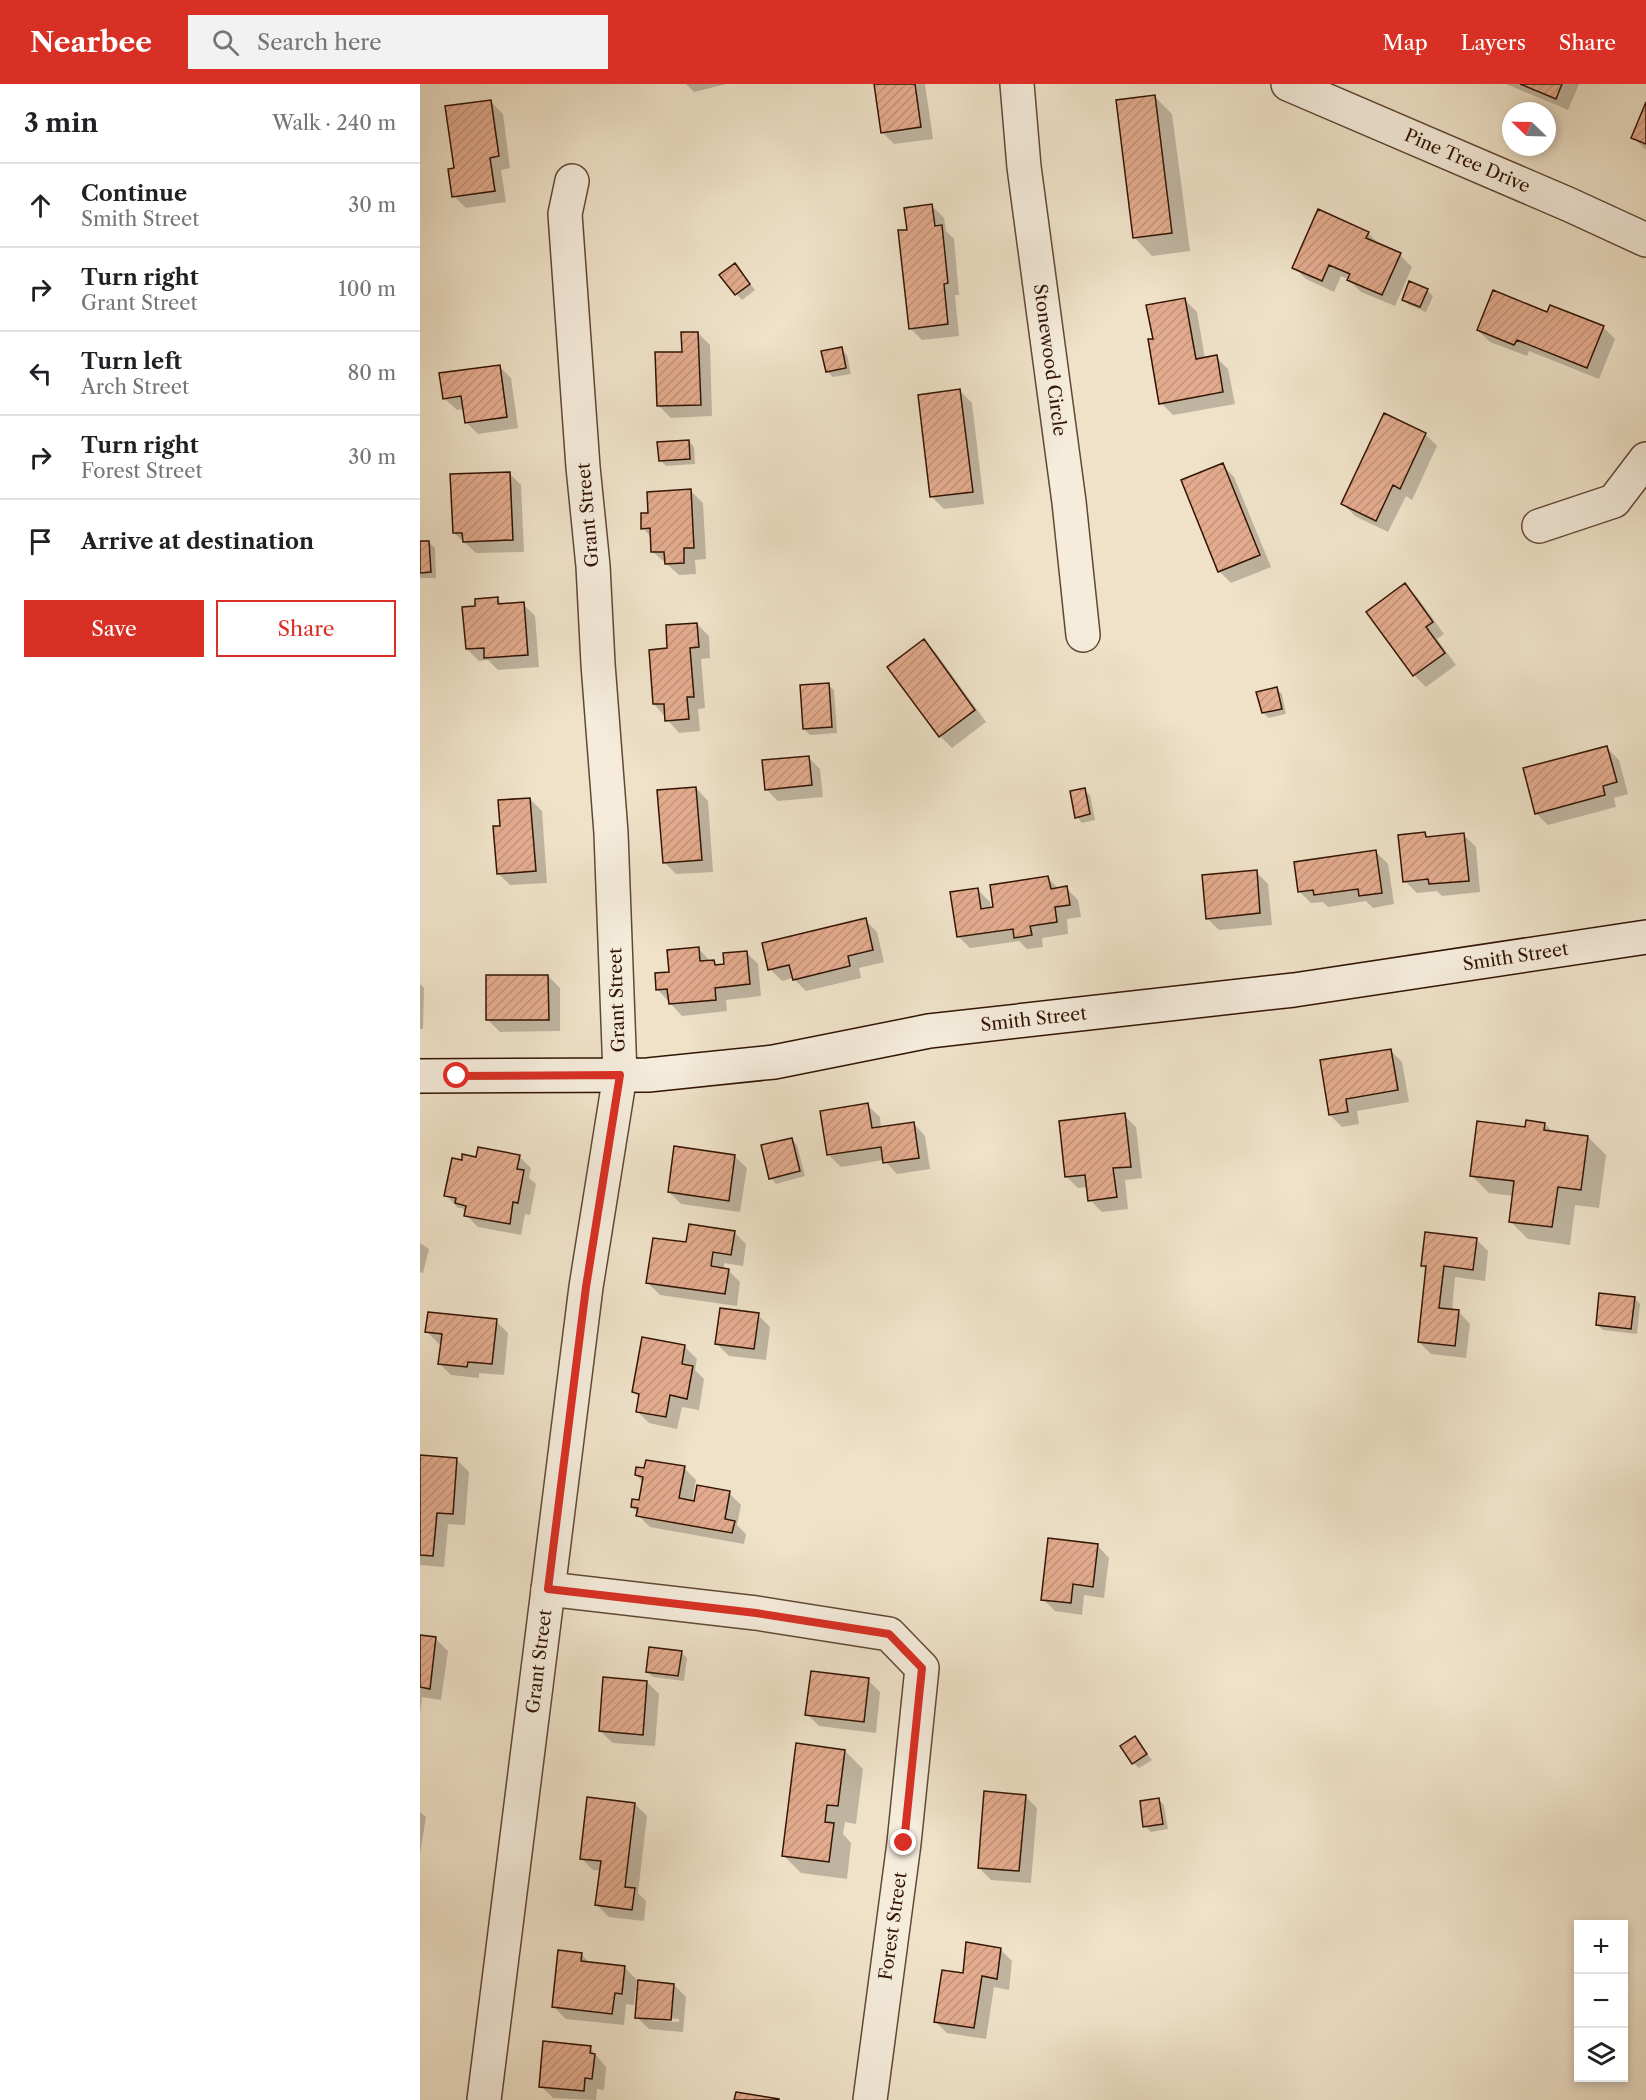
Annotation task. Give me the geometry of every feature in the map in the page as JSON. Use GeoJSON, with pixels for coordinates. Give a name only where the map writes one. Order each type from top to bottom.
{"type":"FeatureCollection","features":[{"type":"Feature","properties":{"kind":"street","name":"Stonewood Circle"},"geometry":{"type":"LineString","coordinates":[[1017,84],[1024,167],[1069,502],[1083,635]]}},
{"type":"Feature","properties":{"kind":"street","name":"Pine Tree Drive"},"geometry":{"type":"LineString","coordinates":[[1288,84],[1646,240]]}},
{"type":"Feature","properties":{"kind":"street","name":"Grant Street"},"geometry":{"type":"LineString","coordinates":[[484,2100],[586,1287],[620,1075],[611,833],[593,566],[583,467],[565,214],[572,181]]}},
{"type":"Feature","properties":{"kind":"street"},"geometry":{"type":"LineString","coordinates":[[1539,526],[1614,501],[1646,459]]}},
{"type":"Feature","properties":{"kind":"street","name":"Smith Street"},"geometry":{"type":"LineString","coordinates":[[420,1076],[648,1075],[774,1062],[929,1031],[1294,990],[1646,937]]}},
{"type":"Feature","properties":{"kind":"street","name":"Forest Street"},"geometry":{"type":"LineString","coordinates":[[548,1589],[756,1613],[889,1634],[922,1668],[904,1843],[870,2100]]}},
{"type":"Feature","properties":{"kind":"building"},"geometry":{"type":"Polygon","coordinates":[[[874,84],[915,84],[921,127],[881,133],[874,84]]]}},
{"type":"Feature","properties":{"kind":"building"},"geometry":{"type":"Polygon","coordinates":[[[1520,84],[1562,84],[1556,99],[1520,84]]]}},
{"type":"Feature","properties":{"kind":"building"},"geometry":{"type":"Polygon","coordinates":[[[1155,95],[1172,233],[1133,238],[1116,100],[1155,95]]]}},
{"type":"Feature","properties":{"kind":"building"},"geometry":{"type":"Polygon","coordinates":[[[491,100],[499,156],[490,158],[495,191],[452,197],[448,169],[454,168],[445,106],[491,100]]]}},
{"type":"Feature","properties":{"kind":"building"},"geometry":{"type":"Polygon","coordinates":[[[1646,102],[1646,144],[1631,138],[1646,102]]]}},
{"type":"Feature","properties":{"kind":"building"},"geometry":{"type":"Polygon","coordinates":[[[932,204],[935,226],[942,225],[948,283],[944,284],[948,324],[909,329],[898,230],[907,230],[904,208],[932,204]]]}},
{"type":"Feature","properties":{"kind":"building"},"geometry":{"type":"Polygon","coordinates":[[[1318,209],[1369,232],[1366,238],[1401,253],[1382,295],[1347,280],[1350,274],[1329,265],[1322,281],[1292,268],[1318,209]]]}},
{"type":"Feature","properties":{"kind":"building"},"geometry":{"type":"Polygon","coordinates":[[[735,263],[750,284],[735,295],[719,275],[735,263]]]}},
{"type":"Feature","properties":{"kind":"building"},"geometry":{"type":"Polygon","coordinates":[[[1409,281],[1428,289],[1420,307],[1402,300],[1409,281]]]}},
{"type":"Feature","properties":{"kind":"building"},"geometry":{"type":"Polygon","coordinates":[[[1493,290],[1547,312],[1550,305],[1604,326],[1587,368],[1517,340],[1514,345],[1477,330],[1493,290]]]}},
{"type":"Feature","properties":{"kind":"building"},"geometry":{"type":"Polygon","coordinates":[[[1185,298],[1196,359],[1217,355],[1223,392],[1159,404],[1148,339],[1153,339],[1146,305],[1185,298]]]}},
{"type":"Feature","properties":{"kind":"building"},"geometry":{"type":"Polygon","coordinates":[[[681,332],[698,332],[701,405],[657,406],[655,352],[682,352],[681,332]]]}},
{"type":"Feature","properties":{"kind":"building"},"geometry":{"type":"Polygon","coordinates":[[[842,347],[846,368],[826,372],[821,351],[842,347]]]}},
{"type":"Feature","properties":{"kind":"building"},"geometry":{"type":"Polygon","coordinates":[[[500,365],[507,417],[465,423],[461,396],[443,399],[439,373],[500,365]]]}},
{"type":"Feature","properties":{"kind":"building"},"geometry":{"type":"Polygon","coordinates":[[[960,389],[973,492],[930,497],[918,395],[960,389]]]}},
{"type":"Feature","properties":{"kind":"building"},"geometry":{"type":"Polygon","coordinates":[[[1384,413],[1426,433],[1400,489],[1393,485],[1376,521],[1341,504],[1384,413]]]}},
{"type":"Feature","properties":{"kind":"building"},"geometry":{"type":"Polygon","coordinates":[[[689,440],[690,459],[659,461],[657,442],[689,440]]]}},
{"type":"Feature","properties":{"kind":"building"},"geometry":{"type":"Polygon","coordinates":[[[1223,463],[1260,555],[1218,572],[1181,480],[1223,463]]]}},
{"type":"Feature","properties":{"kind":"building"},"geometry":{"type":"Polygon","coordinates":[[[510,472],[513,540],[463,542],[462,533],[453,533],[450,474],[510,472]]]}},
{"type":"Feature","properties":{"kind":"building"},"geometry":{"type":"Polygon","coordinates":[[[691,489],[694,548],[684,548],[684,563],[665,564],[664,552],[651,552],[650,528],[641,529],[641,513],[648,513],[647,492],[691,489]]]}},
{"type":"Feature","properties":{"kind":"building"},"geometry":{"type":"Polygon","coordinates":[[[420,541],[429,541],[431,572],[420,573],[420,541]]]}},
{"type":"Feature","properties":{"kind":"building"},"geometry":{"type":"Polygon","coordinates":[[[1405,583],[1433,622],[1426,627],[1445,653],[1413,676],[1366,612],[1405,583]]]}},
{"type":"Feature","properties":{"kind":"building"},"geometry":{"type":"Polygon","coordinates":[[[498,597],[498,604],[524,602],[528,655],[484,658],[484,648],[466,649],[462,607],[475,606],[475,599],[498,597]]]}},
{"type":"Feature","properties":{"kind":"building"},"geometry":{"type":"Polygon","coordinates":[[[697,623],[699,647],[690,648],[694,697],[687,697],[689,719],[665,721],[664,704],[653,704],[649,650],[667,648],[666,625],[697,623]]]}},
{"type":"Feature","properties":{"kind":"building"},"geometry":{"type":"Polygon","coordinates":[[[924,639],[975,710],[939,737],[887,667],[924,639]]]}},
{"type":"Feature","properties":{"kind":"building"},"geometry":{"type":"Polygon","coordinates":[[[829,683],[832,727],[803,729],[800,685],[829,683]]]}},
{"type":"Feature","properties":{"kind":"building"},"geometry":{"type":"Polygon","coordinates":[[[1277,687],[1282,709],[1262,713],[1256,692],[1277,687]]]}},
{"type":"Feature","properties":{"kind":"building"},"geometry":{"type":"Polygon","coordinates":[[[1607,746],[1617,782],[1603,786],[1605,795],[1535,814],[1523,768],[1607,746]]]}},
{"type":"Feature","properties":{"kind":"building"},"geometry":{"type":"Polygon","coordinates":[[[809,756],[812,785],[765,790],[762,760],[809,756]]]}},
{"type":"Feature","properties":{"kind":"building"},"geometry":{"type":"Polygon","coordinates":[[[696,787],[702,860],[663,863],[657,790],[696,787]]]}},
{"type":"Feature","properties":{"kind":"building"},"geometry":{"type":"Polygon","coordinates":[[[1085,788],[1090,814],[1075,818],[1070,791],[1085,788]]]}},
{"type":"Feature","properties":{"kind":"building"},"geometry":{"type":"Polygon","coordinates":[[[530,798],[536,871],[497,874],[493,826],[500,826],[498,800],[530,798]]]}},
{"type":"Feature","properties":{"kind":"building"},"geometry":{"type":"Polygon","coordinates":[[[1425,832],[1426,837],[1464,833],[1469,881],[1429,884],[1428,879],[1403,882],[1398,835],[1425,832]]]}},
{"type":"Feature","properties":{"kind":"building"},"geometry":{"type":"Polygon","coordinates":[[[1376,850],[1382,893],[1359,896],[1358,889],[1314,895],[1313,890],[1298,892],[1294,862],[1376,850]]]}},
{"type":"Feature","properties":{"kind":"building"},"geometry":{"type":"Polygon","coordinates":[[[1257,870],[1260,913],[1206,919],[1202,875],[1257,870]]]}},
{"type":"Feature","properties":{"kind":"building"},"geometry":{"type":"Polygon","coordinates":[[[1048,876],[1051,889],[1067,886],[1070,905],[1055,907],[1057,922],[1030,926],[1032,935],[1014,938],[1013,929],[957,937],[950,892],[978,888],[981,909],[993,907],[990,885],[1048,876]]]}},
{"type":"Feature","properties":{"kind":"building"},"geometry":{"type":"Polygon","coordinates":[[[866,918],[873,950],[848,956],[850,966],[793,980],[789,965],[768,970],[762,943],[866,918]]]}},
{"type":"Feature","properties":{"kind":"building"},"geometry":{"type":"Polygon","coordinates":[[[699,947],[700,961],[714,960],[715,965],[724,964],[723,953],[747,951],[750,984],[715,988],[716,1000],[669,1004],[667,989],[656,990],[655,973],[669,972],[667,950],[699,947]]]}},
{"type":"Feature","properties":{"kind":"building"},"geometry":{"type":"Polygon","coordinates":[[[486,975],[548,975],[549,1020],[486,1020],[486,975]]]}},
{"type":"Feature","properties":{"kind":"building"},"geometry":{"type":"Polygon","coordinates":[[[1391,1049],[1398,1090],[1346,1099],[1348,1112],[1329,1115],[1320,1060],[1391,1049]]]}},
{"type":"Feature","properties":{"kind":"building"},"geometry":{"type":"Polygon","coordinates":[[[868,1103],[872,1128],[914,1122],[919,1158],[883,1163],[881,1147],[827,1155],[820,1111],[868,1103]]]}},
{"type":"Feature","properties":{"kind":"building"},"geometry":{"type":"Polygon","coordinates":[[[1125,1113],[1131,1167],[1113,1168],[1117,1197],[1088,1201],[1085,1175],[1065,1177],[1059,1121],[1125,1113]]]}},
{"type":"Feature","properties":{"kind":"building"},"geometry":{"type":"Polygon","coordinates":[[[1526,1120],[1545,1123],[1544,1130],[1588,1136],[1581,1190],[1558,1187],[1552,1227],[1509,1222],[1514,1181],[1470,1176],[1477,1121],[1525,1127],[1526,1120]]]}},
{"type":"Feature","properties":{"kind":"building"},"geometry":{"type":"Polygon","coordinates":[[[792,1138],[800,1171],[769,1179],[761,1145],[792,1138]]]}},
{"type":"Feature","properties":{"kind":"building"},"geometry":{"type":"Polygon","coordinates":[[[674,1146],[735,1155],[729,1201],[668,1192],[674,1146]]]}},
{"type":"Feature","properties":{"kind":"building"},"geometry":{"type":"Polygon","coordinates":[[[478,1147],[520,1155],[517,1169],[524,1170],[518,1203],[513,1202],[510,1224],[464,1216],[466,1206],[455,1203],[456,1198],[444,1196],[452,1158],[462,1160],[462,1154],[476,1157],[478,1147]]]}},
{"type":"Feature","properties":{"kind":"building"},"geometry":{"type":"Polygon","coordinates":[[[689,1224],[735,1231],[731,1255],[713,1252],[711,1266],[729,1269],[725,1294],[646,1283],[653,1238],[686,1242],[689,1224]]]}},
{"type":"Feature","properties":{"kind":"building"},"geometry":{"type":"Polygon","coordinates":[[[1425,1232],[1477,1238],[1473,1270],[1444,1266],[1439,1308],[1459,1310],[1455,1346],[1418,1342],[1426,1266],[1421,1266],[1425,1232]]]}},
{"type":"Feature","properties":{"kind":"building"},"geometry":{"type":"Polygon","coordinates":[[[1599,1293],[1635,1297],[1631,1329],[1596,1325],[1599,1293]]]}},
{"type":"Feature","properties":{"kind":"building"},"geometry":{"type":"Polygon","coordinates":[[[720,1308],[759,1313],[754,1349],[715,1344],[720,1308]]]}},
{"type":"Feature","properties":{"kind":"building"},"geometry":{"type":"Polygon","coordinates":[[[428,1312],[497,1319],[492,1364],[468,1362],[467,1367],[438,1364],[442,1334],[425,1332],[428,1312]]]}},
{"type":"Feature","properties":{"kind":"building"},"geometry":{"type":"Polygon","coordinates":[[[642,1337],[685,1345],[682,1364],[693,1366],[687,1399],[670,1395],[666,1417],[636,1412],[639,1394],[632,1392],[642,1337]]]}},
{"type":"Feature","properties":{"kind":"building"},"geometry":{"type":"Polygon","coordinates":[[[420,1455],[457,1458],[453,1514],[437,1513],[433,1556],[420,1555],[420,1455]]]}},
{"type":"Feature","properties":{"kind":"building"},"geometry":{"type":"Polygon","coordinates":[[[646,1460],[685,1466],[679,1498],[694,1501],[697,1485],[730,1491],[725,1519],[735,1521],[732,1533],[636,1516],[638,1508],[631,1507],[632,1499],[639,1500],[643,1477],[635,1475],[636,1467],[644,1468],[646,1460]]]}},
{"type":"Feature","properties":{"kind":"building"},"geometry":{"type":"Polygon","coordinates":[[[1048,1538],[1098,1544],[1093,1587],[1073,1584],[1071,1603],[1041,1600],[1048,1538]]]}},
{"type":"Feature","properties":{"kind":"building"},"geometry":{"type":"Polygon","coordinates":[[[420,1635],[436,1637],[430,1689],[420,1687],[420,1635]]]}},
{"type":"Feature","properties":{"kind":"building"},"geometry":{"type":"Polygon","coordinates":[[[649,1647],[682,1651],[678,1676],[646,1672],[649,1647]]]}},
{"type":"Feature","properties":{"kind":"building"},"geometry":{"type":"Polygon","coordinates":[[[811,1671],[869,1678],[864,1722],[805,1715],[811,1671]]]}},
{"type":"Feature","properties":{"kind":"building"},"geometry":{"type":"Polygon","coordinates":[[[603,1677],[647,1681],[643,1735],[599,1731],[603,1677]]]}},
{"type":"Feature","properties":{"kind":"building"},"geometry":{"type":"Polygon","coordinates":[[[1135,1736],[1147,1754],[1132,1764],[1120,1746],[1135,1736]]]}},
{"type":"Feature","properties":{"kind":"building"},"geometry":{"type":"Polygon","coordinates":[[[796,1743],[845,1750],[838,1806],[827,1805],[825,1822],[834,1823],[829,1862],[782,1856],[796,1743]]]}},
{"type":"Feature","properties":{"kind":"building"},"geometry":{"type":"Polygon","coordinates":[[[984,1791],[1026,1795],[1019,1871],[978,1868],[984,1791]]]}},
{"type":"Feature","properties":{"kind":"building"},"geometry":{"type":"Polygon","coordinates":[[[587,1797],[635,1803],[625,1887],[635,1888],[632,1910],[595,1905],[601,1861],[580,1859],[587,1797]]]}},
{"type":"Feature","properties":{"kind":"building"},"geometry":{"type":"Polygon","coordinates":[[[1159,1798],[1163,1824],[1143,1827],[1140,1801],[1159,1798]]]}},
{"type":"Feature","properties":{"kind":"building"},"geometry":{"type":"Polygon","coordinates":[[[966,1942],[1001,1948],[997,1979],[982,1976],[974,2028],[934,2022],[942,1970],[963,1973],[966,1942]]]}},
{"type":"Feature","properties":{"kind":"building"},"geometry":{"type":"Polygon","coordinates":[[[558,1950],[582,1953],[581,1961],[625,1966],[622,1994],[615,1993],[612,2014],[552,2007],[558,1950]]]}},
{"type":"Feature","properties":{"kind":"building"},"geometry":{"type":"Polygon","coordinates":[[[638,1980],[674,1984],[671,2020],[635,2018],[638,1980]]]}},
{"type":"Feature","properties":{"kind":"building"},"geometry":{"type":"Polygon","coordinates":[[[543,2041],[591,2046],[590,2053],[595,2054],[592,2079],[585,2078],[584,2091],[539,2087],[543,2041]]]}},
{"type":"Feature","properties":{"kind":"building"},"geometry":{"type":"Polygon","coordinates":[[[736,2092],[779,2099],[779,2100],[734,2100],[736,2092]]]}},
{"type":"Feature","properties":{"kind":"route"},"geometry":{"type":"LineString","coordinates":[[457,1076],[620,1075],[586,1287],[548,1589],[756,1613],[889,1634],[922,1668],[904,1843]]}}]}
